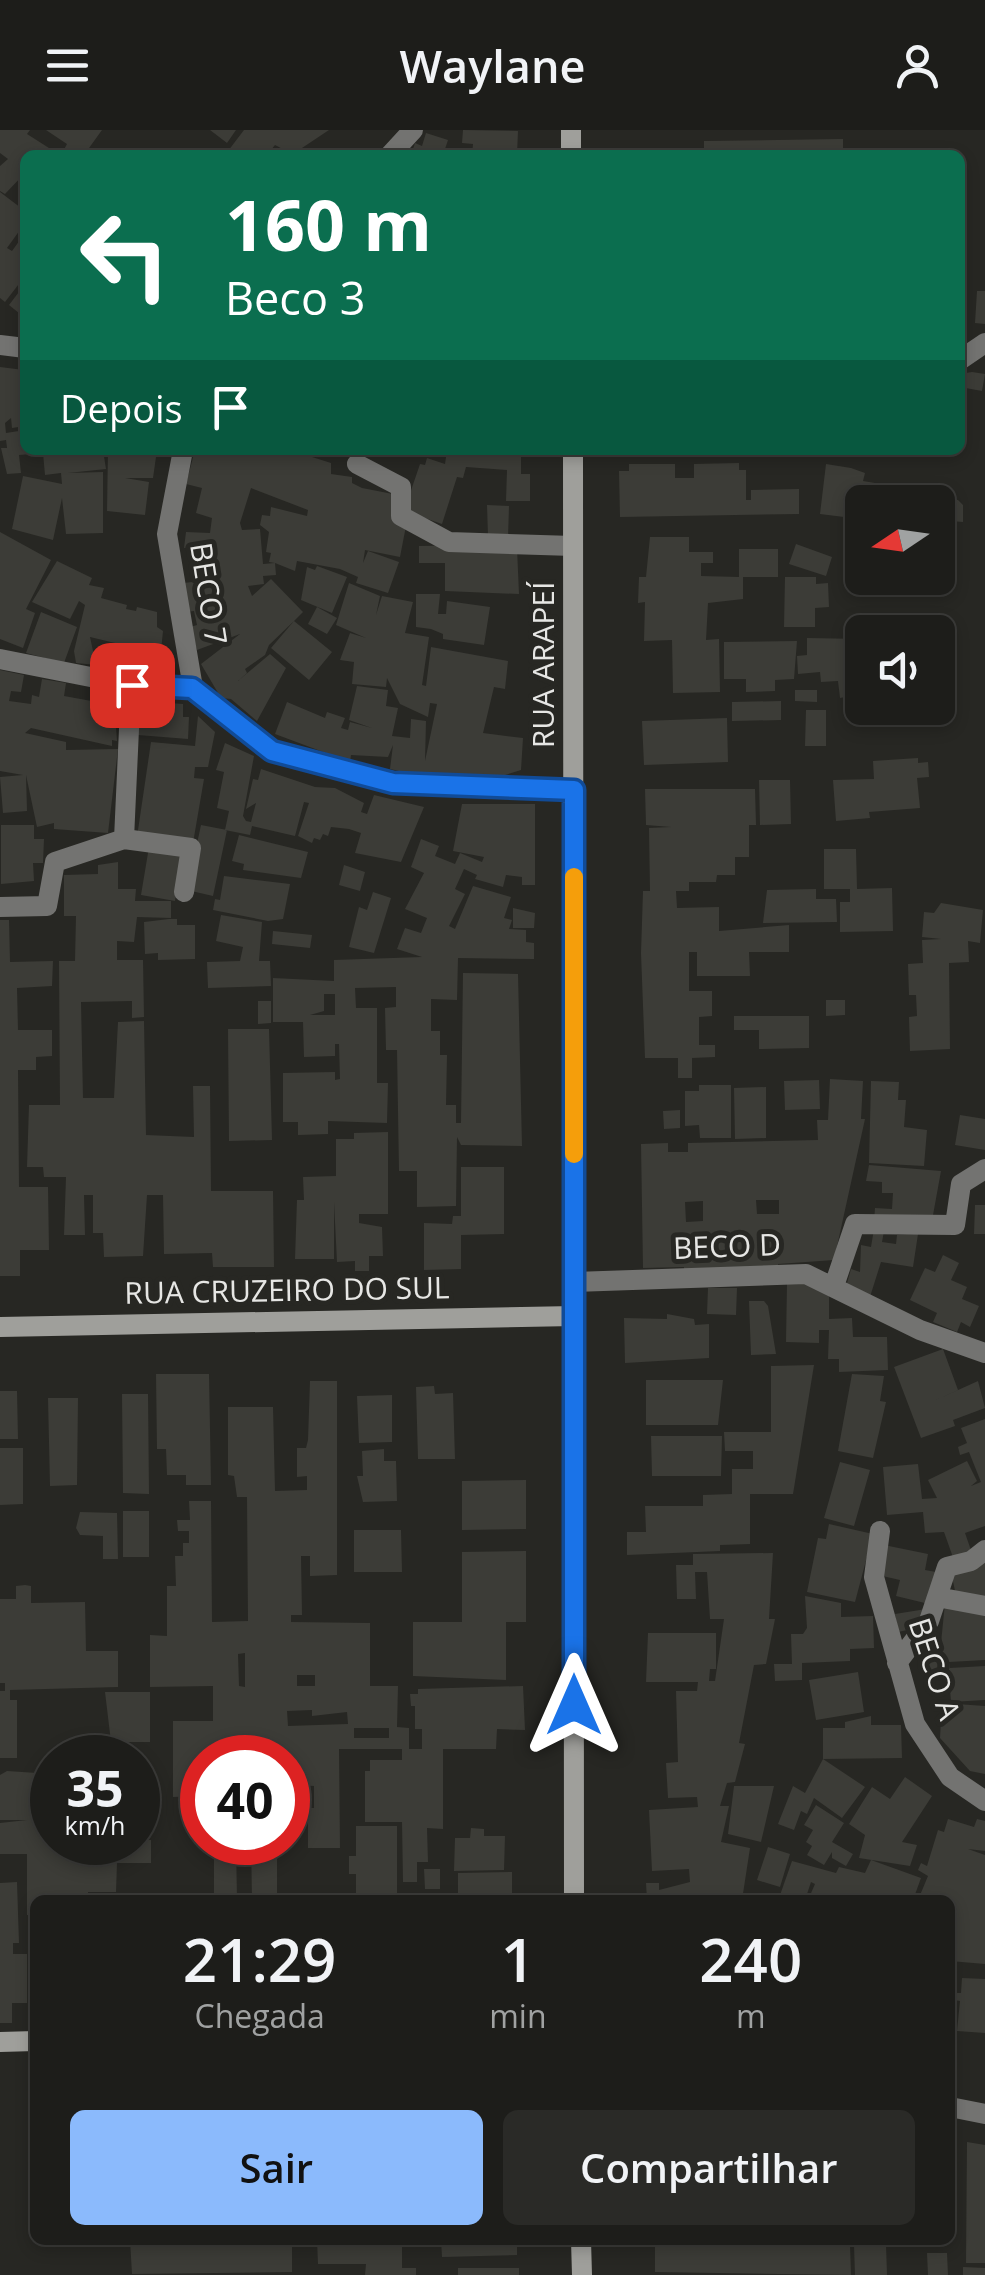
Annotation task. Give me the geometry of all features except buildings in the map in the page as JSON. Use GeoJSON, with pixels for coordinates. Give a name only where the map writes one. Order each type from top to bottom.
{"type":"FeatureCollection","features":[{"type":"Feature","properties":{"kind":"street"},"geometry":{"type":"LineString","coordinates":[[395,150],[414,130]]}},
{"type":"Feature","properties":{"kind":"street","name":"BECO 7"},"geometry":{"type":"LineString","coordinates":[[183,455],[167,534],[192,688]]}},
{"type":"Feature","properties":{"kind":"street","name":"RUA ARAPEÍ"},"geometry":{"type":"LineString","coordinates":[[572,455],[574,1895]]}},
{"type":"Feature","properties":{"kind":"street"},"geometry":{"type":"LineString","coordinates":[[357,464],[400,487],[401,516],[449,542],[573,546]]}},
{"type":"Feature","properties":{"kind":"street"},"geometry":{"type":"LineString","coordinates":[[0,659],[132,685],[192,688],[272,751],[393,783],[574,790]]}},
{"type":"Feature","properties":{"kind":"street"},"geometry":{"type":"LineString","coordinates":[[124,839],[132,685]]}},
{"type":"Feature","properties":{"kind":"street"},"geometry":{"type":"LineString","coordinates":[[0,908],[47,906],[56,862],[124,839],[191,848],[184,892]]}},
{"type":"Feature","properties":{"kind":"street"},"geometry":{"type":"LineString","coordinates":[[834,1286],[855,1224],[954,1225],[961,1184],[985,1169]]}},
{"type":"Feature","properties":{"kind":"street","name":"BECO D"},"geometry":{"type":"LineString","coordinates":[[574,1282],[806,1274],[920,1330],[985,1354]]}},
{"type":"Feature","properties":{"kind":"street","name":"RUA CRUZEIRO DO SUL"},"geometry":{"type":"LineString","coordinates":[[0,1327],[574,1316]]}},
{"type":"Feature","properties":{"kind":"street","name":"BECO A"},"geometry":{"type":"LineString","coordinates":[[880,1531],[874,1577],[915,1724],[950,1777],[985,1801]]}},
{"type":"Feature","properties":{"kind":"street"},"geometry":{"type":"LineString","coordinates":[[896,1663],[928,1621],[947,1567],[971,1560],[985,1550]]}},
{"type":"Feature","properties":{"kind":"street"},"geometry":{"type":"LineString","coordinates":[[937,1597],[985,1606]]}},
{"type":"Feature","properties":{"kind":"street"},"geometry":{"type":"LineString","coordinates":[[0,2042],[30,2041]]}},
{"type":"Feature","properties":{"kind":"street"},"geometry":{"type":"LineString","coordinates":[[955,2108],[985,2114]]}},
{"type":"Feature","properties":{"kind":"street"},"geometry":{"type":"LineString","coordinates":[[580,2245],[582,2275]]}},
{"type":"Feature","properties":{"kind":"slow traffic"},"geometry":{"type":"LineString","coordinates":[[574,877],[574,1154]]}},
{"type":"Feature","properties":{"kind":"route"},"geometry":{"type":"LineString","coordinates":[[132,685],[192,688],[272,751],[393,783],[574,790],[574,1705]]}}]}
